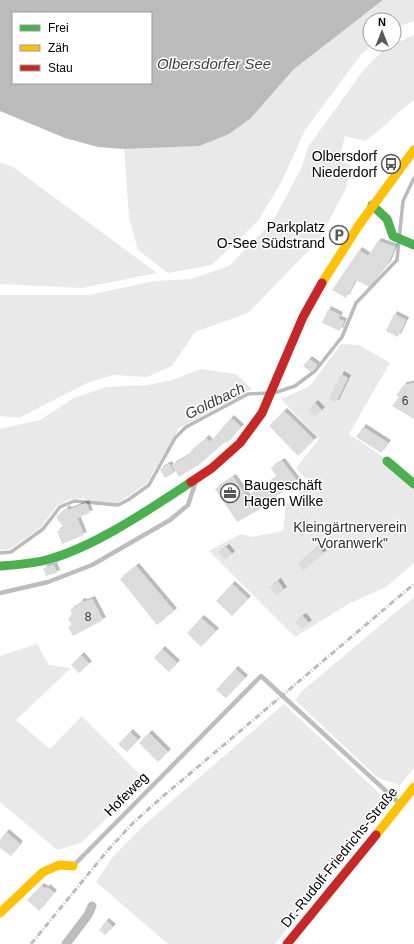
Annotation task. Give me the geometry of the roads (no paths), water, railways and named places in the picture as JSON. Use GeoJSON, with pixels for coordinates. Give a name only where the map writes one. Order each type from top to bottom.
{"type":"FeatureCollection","features":[{"type":"Feature","properties":{"kind":"street"},"geometry":{"type":"LineString","coordinates":[[0,566],[17,565],[59,556],[113,530],[196,480],[243,440],[253,429],[269,397],[310,304],[346,242],[414,150]]}},
{"type":"Feature","properties":{"kind":"street"},"geometry":{"type":"LineString","coordinates":[[372,205],[387,219],[393,236],[410,243]]}},
{"type":"Feature","properties":{"kind":"street"},"geometry":{"type":"LineString","coordinates":[[387,461],[414,484]]}},
{"type":"Feature","properties":{"kind":"street","name":"Dr.-Rudolf-Friedrichs-Straße"},"geometry":{"type":"LineString","coordinates":[[287,944],[414,787]]}},
{"type":"Feature","properties":{"kind":"street","name":"Hofeweg"},"geometry":{"type":"LineString","coordinates":[[0,913],[43,872],[59,865],[73,866]]}},
{"type":"Feature","properties":{"kind":"street"},"geometry":{"type":"LineString","coordinates":[[66,944],[88,915],[92,906]]}},
{"type":"Feature","properties":{"kind":"lane"},"geometry":{"type":"LineString","coordinates":[[0,593],[48,582],[92,565],[170,520],[188,505],[196,480]]}},
{"type":"Feature","properties":{"kind":"lane","name":"Hofeweg"},"geometry":{"type":"LineString","coordinates":[[73,866],[261,676],[400,804]]}},
{"type":"Feature","properties":{"kind":"water","name":"Olbersdorfer See"},"geometry":{"type":"Polygon","coordinates":[[[0,0],[383,0],[368,12],[362,12],[362,16],[294,69],[251,118],[229,134],[199,146],[124,149],[98,147],[65,138],[0,111],[0,0]]]}},
{"type":"Feature","properties":{"kind":"waterway","name":"Goldbach"},"geometry":{"type":"LineString","coordinates":[[274,393],[295,386],[315,371],[342,337],[356,303],[397,260],[403,201],[414,178]]}},
{"type":"Feature","properties":{"kind":"waterway","name":"Goldbach"},"geometry":{"type":"LineString","coordinates":[[0,553],[11,552],[43,529],[60,507],[74,501],[118,505],[128,500],[149,485],[175,438],[186,427],[248,394],[268,393]]}},
{"type":"Feature","properties":{"kind":"railway"},"geometry":{"type":"LineString","coordinates":[[31,944],[108,850],[133,823],[414,584]]}},
{"type":"Feature","properties":{"kind":"place","name":"Olbersdorf Niederdorf"},"geometry":{"type":"Point","coordinates":[391,164]}},
{"type":"Feature","properties":{"kind":"place","name":"Parkplatz O-See Südstrand"},"geometry":{"type":"Point","coordinates":[339,235]}},
{"type":"Feature","properties":{"kind":"place","name":"Baugeschäft Hagen Wilke"},"geometry":{"type":"Point","coordinates":[230,493]}},
{"type":"Feature","properties":{"kind":"park label","name":"Kleingärtnerverein \"Voranwerk\""},"geometry":{"type":"Point","coordinates":[350,536]}}]}
